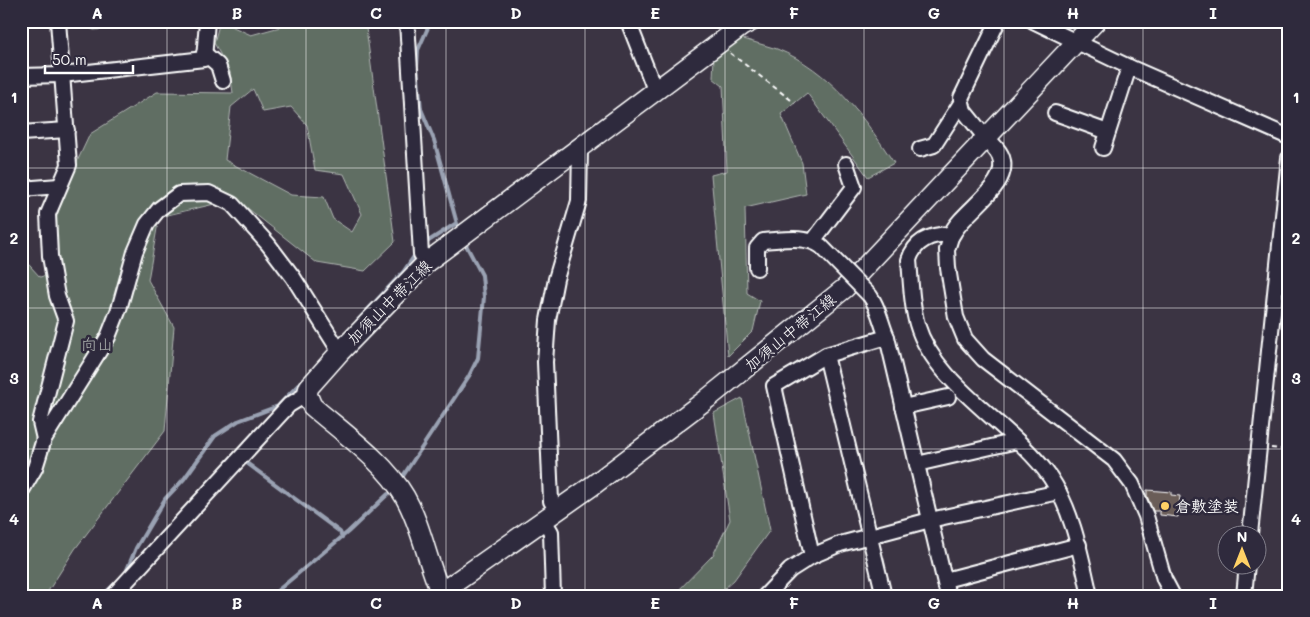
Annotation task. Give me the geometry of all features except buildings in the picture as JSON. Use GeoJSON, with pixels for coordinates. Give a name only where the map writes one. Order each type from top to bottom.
{"type":"FeatureCollection","features":[{"type":"Feature","properties":{"kind":"main road","name":"加須山中帯江線"},"geometry":{"type":"LineString","coordinates":[[752,21],[742,26],[655,90],[427,262],[313,381],[307,394],[312,406],[382,467],[404,496],[418,525],[439,594],[551,515],[707,399],[845,288],[1096,21]]}},
{"type":"Feature","properties":{"kind":"street"},"geometry":{"type":"LineString","coordinates":[[44,439],[40,422],[66,322],[57,296],[50,256],[48,214],[69,165],[58,21]]}},
{"type":"Feature","properties":{"kind":"street"},"geometry":{"type":"LineString","coordinates":[[21,76],[62,75],[204,59],[207,21]]}},
{"type":"Feature","properties":{"kind":"street"},"geometry":{"type":"LineString","coordinates":[[407,21],[422,254],[427,262]]}},
{"type":"Feature","properties":{"kind":"street"},"geometry":{"type":"LineString","coordinates":[[628,21],[655,90]]}},
{"type":"Feature","properties":{"kind":"street"},"geometry":{"type":"LineString","coordinates":[[920,149],[934,144],[961,103],[962,93],[998,21]]}},
{"type":"Feature","properties":{"kind":"street"},"geometry":{"type":"LineString","coordinates":[[1033,21],[1128,71],[1289,137]]}},
{"type":"Feature","properties":{"kind":"street"},"geometry":{"type":"LineString","coordinates":[[204,53],[218,65],[223,81]]}},
{"type":"Feature","properties":{"kind":"street"},"geometry":{"type":"LineString","coordinates":[[1103,148],[1128,71]]}},
{"type":"Feature","properties":{"kind":"street"},"geometry":{"type":"LineString","coordinates":[[961,103],[969,118],[1000,154],[1002,163],[999,181],[956,224],[947,250],[956,317],[965,339],[983,358],[1114,460],[1132,484],[1146,516],[1164,579],[1173,596]]}},
{"type":"Feature","properties":{"kind":"street"},"geometry":{"type":"LineString","coordinates":[[1054,113],[1108,132]]}},
{"type":"Feature","properties":{"kind":"street"},"geometry":{"type":"LineString","coordinates":[[21,133],[67,130]]}},
{"type":"Feature","properties":{"kind":"street"},"geometry":{"type":"LineString","coordinates":[[553,596],[546,345],[548,320],[556,279],[579,201],[580,148]]}},
{"type":"Feature","properties":{"kind":"street"},"geometry":{"type":"LineString","coordinates":[[1251,524],[1289,158]]}},
{"type":"Feature","properties":{"kind":"street"},"geometry":{"type":"LineString","coordinates":[[818,244],[854,187],[846,164]]}},
{"type":"Feature","properties":{"kind":"street"},"geometry":{"type":"LineString","coordinates":[[21,189],[59,186]]}},
{"type":"Feature","properties":{"kind":"street"},"geometry":{"type":"LineString","coordinates":[[21,492],[35,468],[44,439],[108,337],[119,309],[135,252],[147,224],[159,209],[179,194],[209,193],[232,204],[268,244],[293,278],[340,352]]}},
{"type":"Feature","properties":{"kind":"street"},"geometry":{"type":"LineString","coordinates":[[952,234],[937,234],[920,241],[912,250],[908,260],[917,324],[929,352],[940,368],[1017,441],[1049,476],[1059,492],[1079,545],[1090,596]]}},
{"type":"Feature","properties":{"kind":"street"},"geometry":{"type":"LineString","coordinates":[[757,268],[757,248],[763,241],[792,239],[818,244],[877,305],[879,320],[887,338],[948,596]]}},
{"type":"Feature","properties":{"kind":"street"},"geometry":{"type":"LineString","coordinates":[[812,556],[774,386],[826,355],[887,338]]}},
{"type":"Feature","properties":{"kind":"street"},"geometry":{"type":"LineString","coordinates":[[826,355],[884,596]]}},
{"type":"Feature","properties":{"kind":"street"},"geometry":{"type":"LineString","coordinates":[[113,596],[289,405],[307,394]]}},
{"type":"Feature","properties":{"kind":"street"},"geometry":{"type":"LineString","coordinates":[[903,407],[948,397]]}},
{"type":"Feature","properties":{"kind":"street"},"geometry":{"type":"LineString","coordinates":[[917,464],[1017,441]]}},
{"type":"Feature","properties":{"kind":"street"},"geometry":{"type":"LineString","coordinates":[[765,596],[790,570],[812,556],[840,544],[930,520],[1059,492]]}},
{"type":"Feature","properties":{"kind":"street"},"geometry":{"type":"LineString","coordinates":[[945,580],[1079,545]]}},
{"type":"Feature","properties":{"kind":"street"},"geometry":{"type":"LineString","coordinates":[[1244,596],[1246,574]]}},
{"type":"Feature","properties":{"kind":"path"},"geometry":{"type":"LineString","coordinates":[[718,44],[795,103]]}},
{"type":"Feature","properties":{"kind":"path"},"geometry":{"type":"LineString","coordinates":[[1260,447],[1289,450]]}},
{"type":"Feature","properties":{"kind":"green space"},"geometry":{"type":"Polygon","coordinates":[[[72,21],[194,21],[94,30],[72,21]]]}},
{"type":"Feature","properties":{"kind":"green space","name":"向山"},"geometry":{"type":"Polygon","coordinates":[[[220,21],[251,35],[280,27],[279,21],[365,21],[395,242],[365,271],[317,263],[236,199],[159,217],[148,280],[174,327],[165,431],[75,549],[45,596],[21,596],[21,256],[40,277],[60,271],[54,226],[66,185],[90,134],[157,92],[233,93],[230,72],[214,43],[220,21]],[[253,89],[231,107],[225,160],[291,195],[324,197],[333,219],[352,232],[362,214],[344,174],[315,170],[307,125],[291,107],[263,112],[253,89]]]}},
{"type":"Feature","properties":{"kind":"green space"},"geometry":{"type":"Polygon","coordinates":[[[740,38],[777,49],[813,69],[829,82],[858,112],[894,163],[868,177],[807,93],[781,114],[802,163],[806,194],[745,208],[747,293],[760,301],[753,331],[728,356],[711,175],[727,171],[723,86],[713,78],[714,56],[740,38]]]}},
{"type":"Feature","properties":{"kind":"green space"},"geometry":{"type":"Polygon","coordinates":[[[742,398],[770,530],[734,580],[716,596],[673,596],[713,555],[730,520],[714,413],[742,398]]]}},
{"type":"Feature","properties":{"kind":"waterway"},"geometry":{"type":"LineString","coordinates":[[431,21],[418,50],[417,67],[421,109],[434,140],[459,231]]}},
{"type":"Feature","properties":{"kind":"waterway"},"geometry":{"type":"LineString","coordinates":[[1019,21],[1048,36]]}},
{"type":"Feature","properties":{"kind":"waterway"},"geometry":{"type":"LineString","coordinates":[[1204,107],[1289,145]]}},
{"type":"Feature","properties":{"kind":"waterway"},"geometry":{"type":"LineString","coordinates":[[427,242],[455,224]]}},
{"type":"Feature","properties":{"kind":"waterway"},"geometry":{"type":"LineString","coordinates":[[403,476],[469,376],[478,358],[484,297],[482,275],[466,245]]}},
{"type":"Feature","properties":{"kind":"waterway"},"geometry":{"type":"LineString","coordinates":[[357,321],[404,271],[415,255]]}},
{"type":"Feature","properties":{"kind":"waterway"},"geometry":{"type":"LineString","coordinates":[[126,572],[136,548],[165,499],[184,479],[215,436],[238,421],[278,406],[305,378]]}},
{"type":"Feature","properties":{"kind":"waterway"},"geometry":{"type":"LineString","coordinates":[[248,464],[340,532],[342,537]]}},
{"type":"Feature","properties":{"kind":"waterway"},"geometry":{"type":"LineString","coordinates":[[271,596],[348,532],[388,494]]}},
{"type":"Feature","properties":{"kind":"waterway"},"geometry":{"type":"LineString","coordinates":[[102,596],[118,581]]}},
{"type":"Feature","properties":{"kind":"place","name":"倉敷塗装"},"geometry":{"type":"Point","coordinates":[1165,506]}}]}
